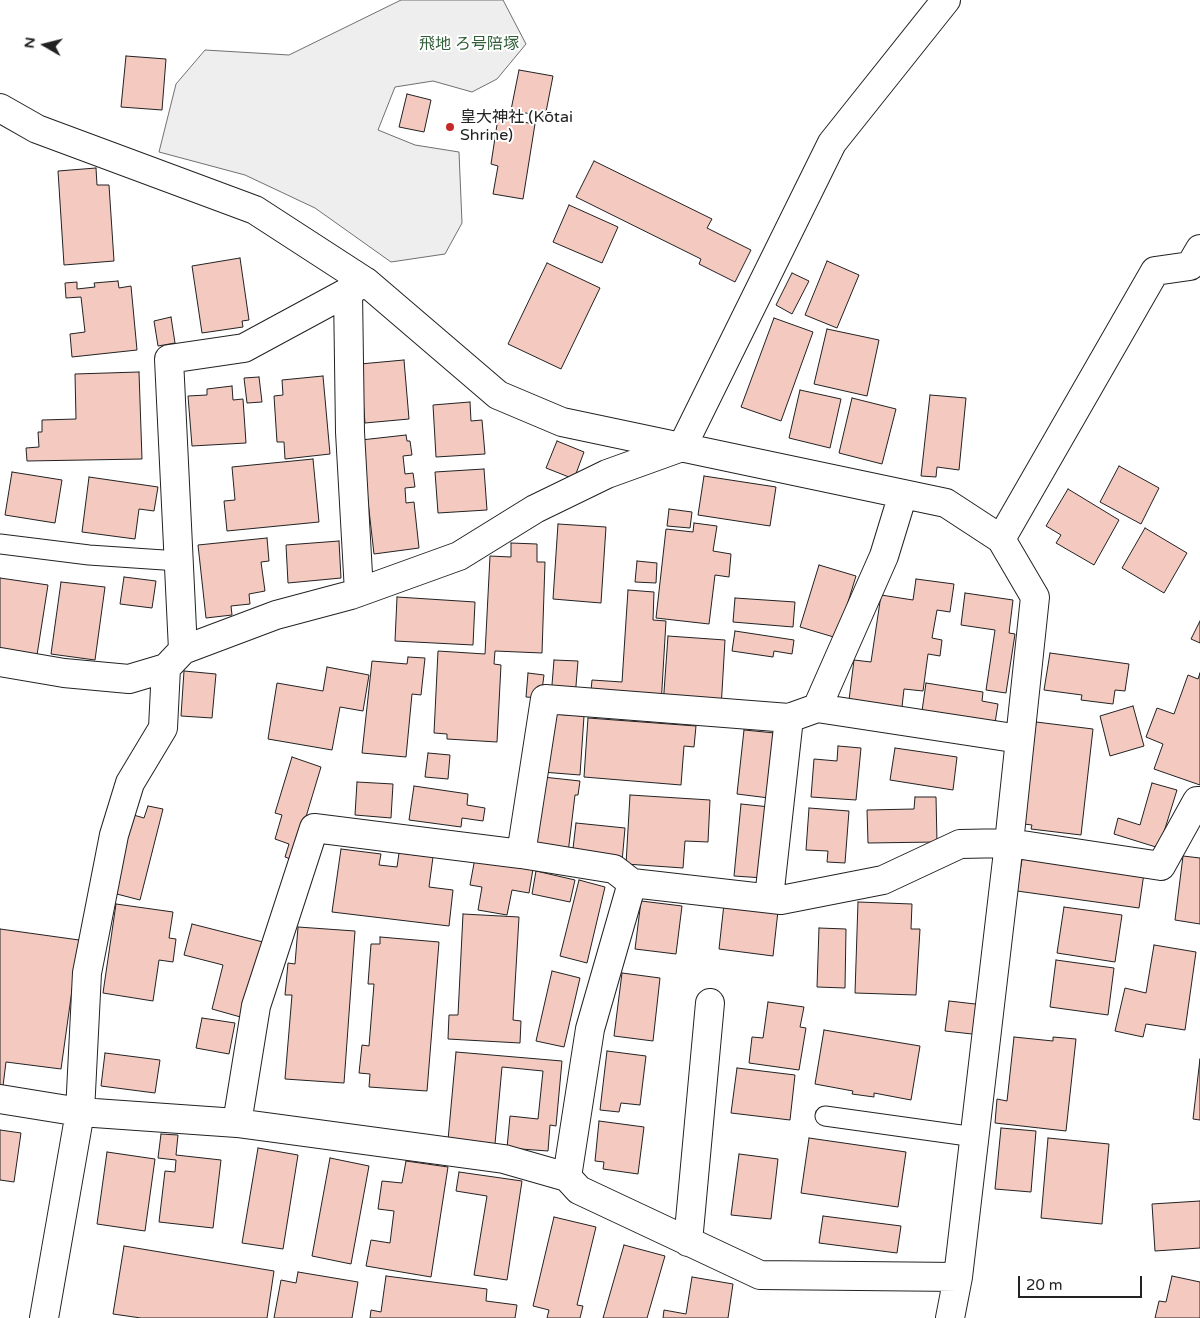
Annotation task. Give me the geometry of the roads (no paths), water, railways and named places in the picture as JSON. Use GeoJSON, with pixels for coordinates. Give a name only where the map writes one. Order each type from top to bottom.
{"type":"FeatureCollection","features":[{"type":"Feature","properties":{"kind":"street"},"geometry":{"type":"LineString","coordinates":[[0,662],[64,673],[129,679],[276,615],[359,592],[459,556],[535,509],[607,474],[682,447],[832,143],[946,0]]}},
{"type":"Feature","properties":{"kind":"street"},"geometry":{"type":"LineString","coordinates":[[0,108],[37,129],[255,210],[498,395],[562,422],[946,503],[1001,539],[1035,597],[975,1136],[958,1277],[950,1318]]}},
{"type":"Feature","properties":{"kind":"street"},"geometry":{"type":"LineString","coordinates":[[1001,539],[1155,271],[1190,266],[1200,249]]}},
{"type":"Feature","properties":{"kind":"street"},"geometry":{"type":"LineString","coordinates":[[44,1318],[80,1112],[87,973],[90,954],[114,835],[130,783],[163,728],[174,659],[179,560],[170,359],[244,348],[357,287]]}},
{"type":"Feature","properties":{"kind":"street"},"geometry":{"type":"LineString","coordinates":[[357,287],[350,432],[359,592]]}},
{"type":"Feature","properties":{"kind":"street"},"geometry":{"type":"LineString","coordinates":[[817,708],[884,556],[903,494]]}},
{"type":"Feature","properties":{"kind":"street"},"geometry":{"type":"LineString","coordinates":[[521,854],[545,699],[790,718],[817,708],[1020,739]]}},
{"type":"Feature","properties":{"kind":"street"},"geometry":{"type":"LineString","coordinates":[[769,898],[790,718]]}},
{"type":"Feature","properties":{"kind":"street"},"geometry":{"type":"LineString","coordinates":[[237,1122],[256,1006],[314,828],[521,854],[614,870],[632,883],[781,900],[883,880],[960,844],[1009,843],[1161,866],[1197,801],[1200,801]]}},
{"type":"Feature","properties":{"kind":"street"},"geometry":{"type":"LineString","coordinates":[[567,1177],[590,1029],[632,883]]}},
{"type":"Feature","properties":{"kind":"street"},"geometry":{"type":"LineString","coordinates":[[688,1242],[710,1003]]}},
{"type":"Feature","properties":{"kind":"street"},"geometry":{"type":"LineString","coordinates":[[0,1099],[80,1112],[237,1122],[504,1159],[567,1177],[579,1190],[760,1275],[958,1277]]}},
{"type":"Feature","properties":{"kind":"lane"},"geometry":{"type":"LineString","coordinates":[[0,544],[89,555],[179,560]]}},
{"type":"Feature","properties":{"kind":"lane"},"geometry":{"type":"LineString","coordinates":[[825,1116],[975,1136]]}},
{"type":"Feature","properties":{"kind":"place","name":"皇大神社 (Kōtai Shrine)"},"geometry":{"type":"Point","coordinates":[450,127]}},
{"type":"Feature","properties":{"kind":"park label","name":"飛地 ろ号陪塚"},"geometry":{"type":"Point","coordinates":[469,45]}}]}
